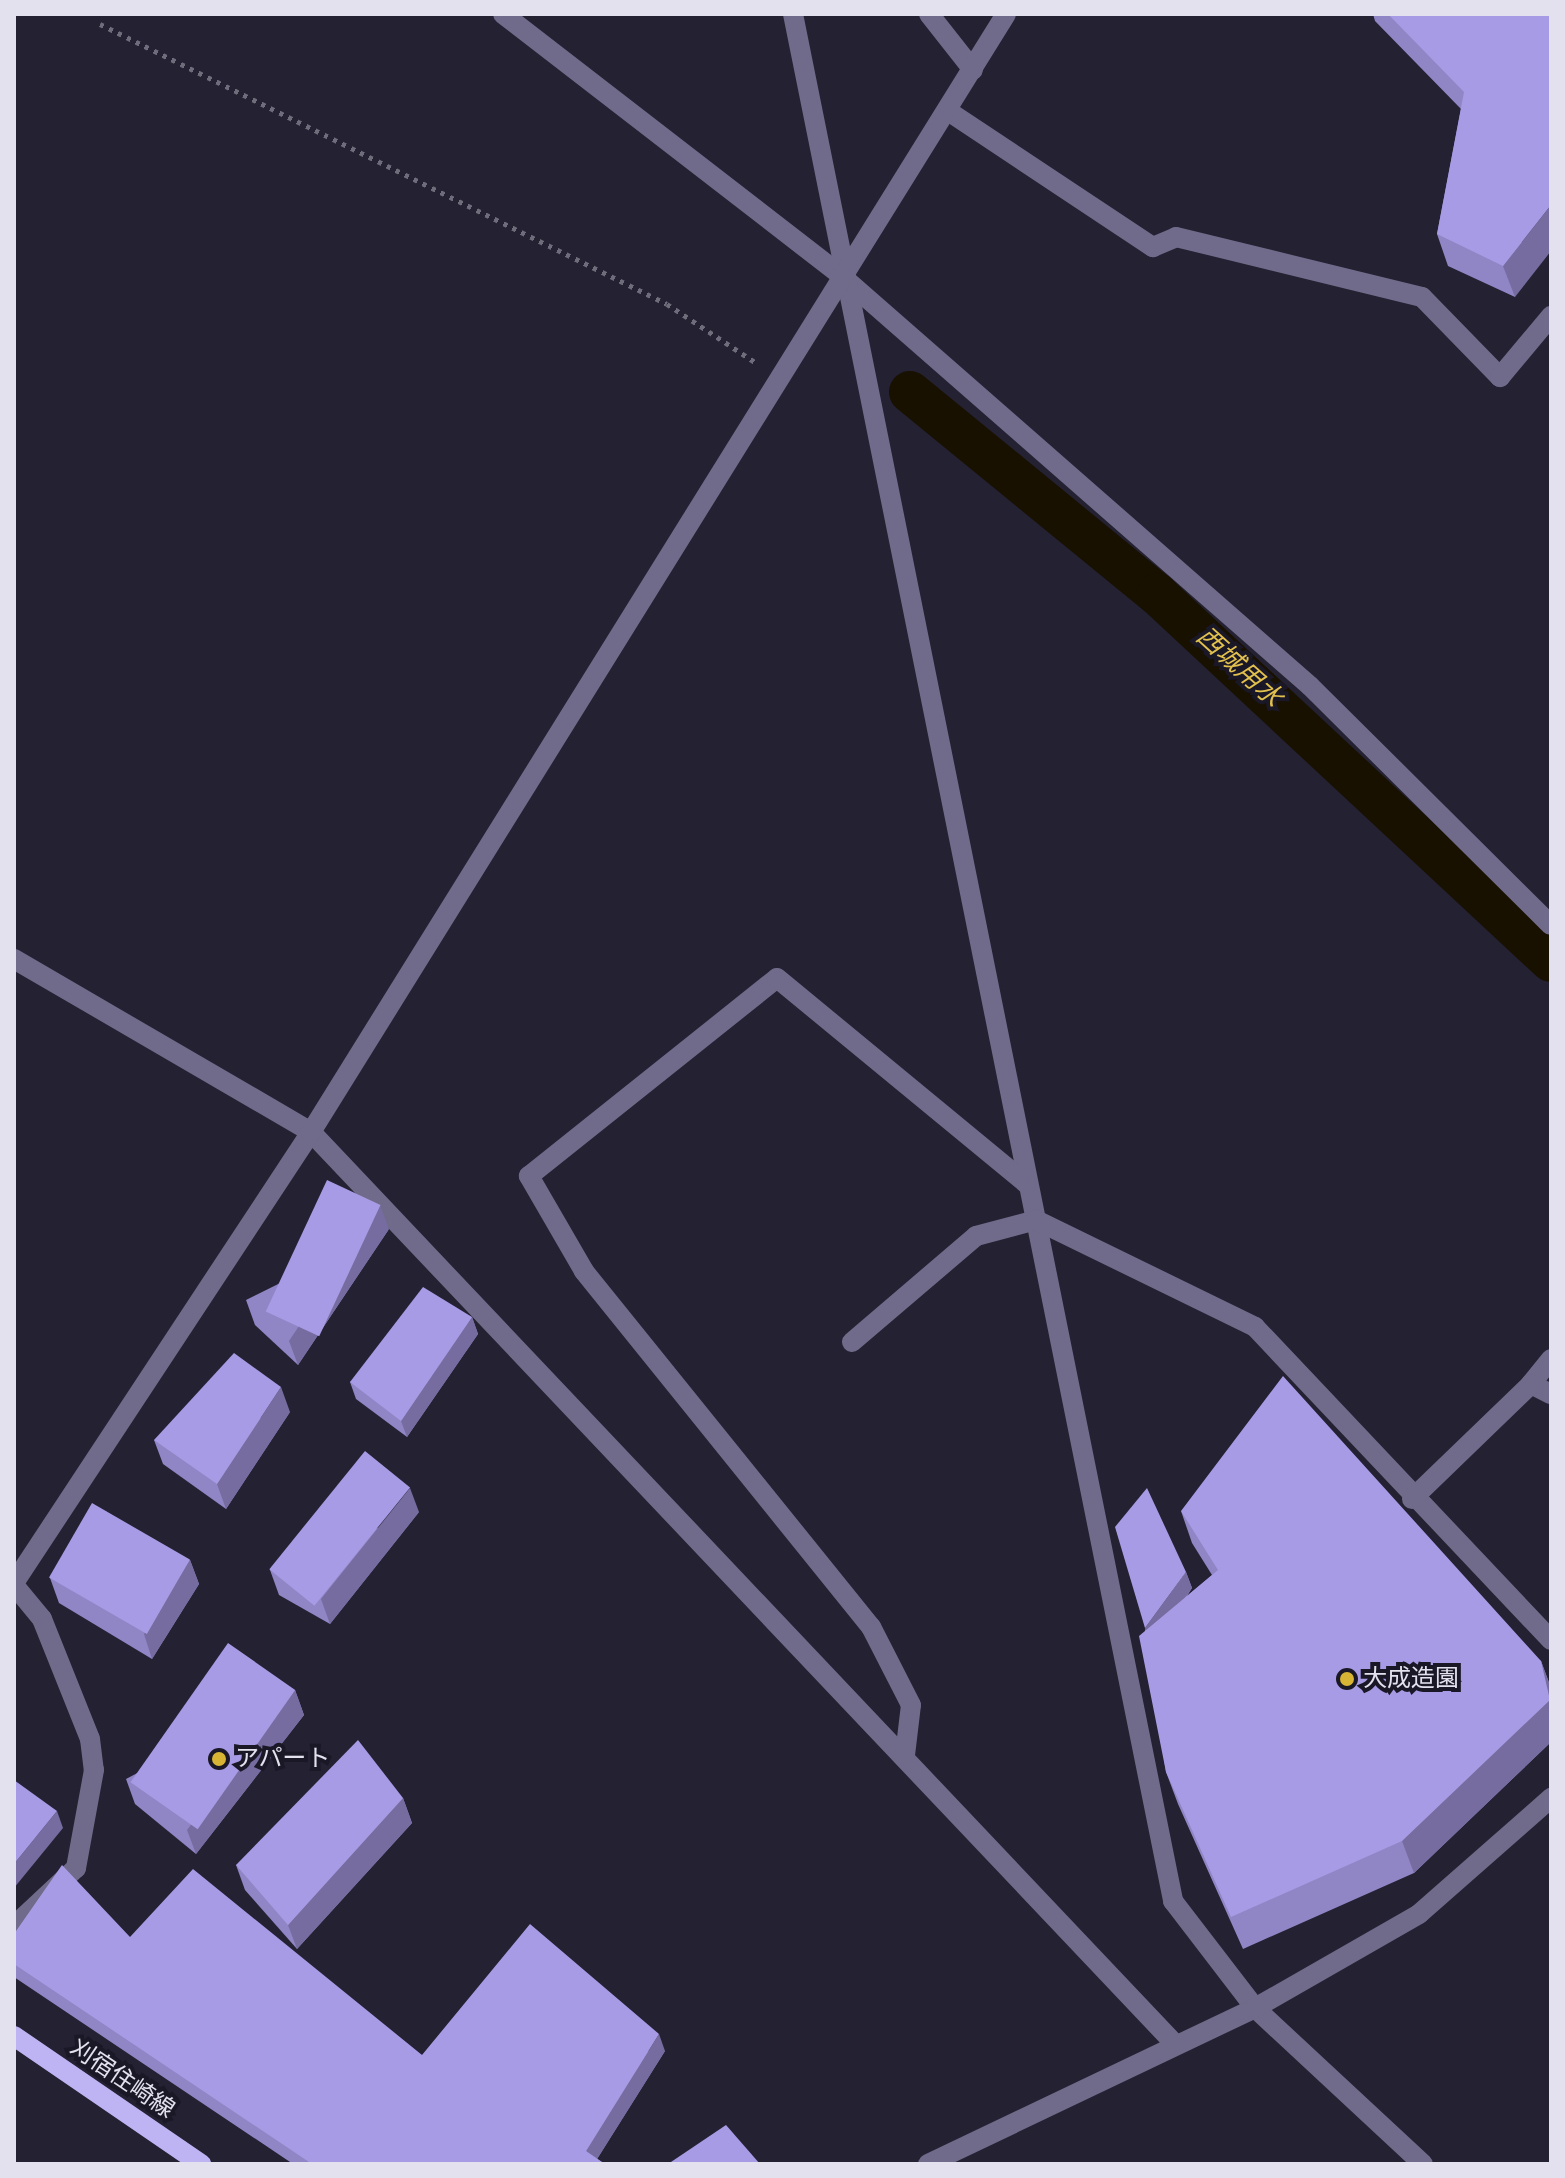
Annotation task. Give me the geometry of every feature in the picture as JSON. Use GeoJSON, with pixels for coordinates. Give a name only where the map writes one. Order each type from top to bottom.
{"type":"FeatureCollection","features":[{"type":"Feature","properties":{"kind":"main road","name":"刈宿住崎線"},"geometry":{"type":"LineString","coordinates":[[14,2036],[201,2164]]}},
{"type":"Feature","properties":{"kind":"street"},"geometry":{"type":"LineString","coordinates":[[503,14],[844,278],[1310,686],[1551,925]]}},
{"type":"Feature","properties":{"kind":"street"},"geometry":{"type":"LineString","coordinates":[[793,14],[1173,1901],[1255,2008],[1423,2164]]}},
{"type":"Feature","properties":{"kind":"street"},"geometry":{"type":"LineString","coordinates":[[929,14],[973,70]]}},
{"type":"Feature","properties":{"kind":"street"},"geometry":{"type":"LineString","coordinates":[[14,1926],[76,1868],[94,1770],[90,1739],[42,1619],[14,1584],[311,1132],[783,380],[1006,14]]}},
{"type":"Feature","properties":{"kind":"street"},"geometry":{"type":"LineString","coordinates":[[948,111],[1153,247],[1176,237],[1422,297],[1500,377],[1551,316]]}},
{"type":"Feature","properties":{"kind":"street"},"geometry":{"type":"LineString","coordinates":[[14,959],[311,1132],[905,1755],[1175,2044]]}},
{"type":"Feature","properties":{"kind":"street"},"geometry":{"type":"LineString","coordinates":[[905,1755],[911,1705],[871,1627],[584,1271],[529,1176],[777,978],[1026,1183]]}},
{"type":"Feature","properties":{"kind":"street"},"geometry":{"type":"LineString","coordinates":[[852,1342],[976,1236],[1036,1220],[1255,1327],[1412,1499],[1551,1640]]}},
{"type":"Feature","properties":{"kind":"street"},"geometry":{"type":"LineString","coordinates":[[1412,1499],[1531,1384],[1551,1359]]}},
{"type":"Feature","properties":{"kind":"street"},"geometry":{"type":"LineString","coordinates":[[1531,1384],[1551,1394]]}},
{"type":"Feature","properties":{"kind":"street"},"geometry":{"type":"LineString","coordinates":[[928,2164],[1255,2008],[1419,1914],[1551,1798]]}},
{"type":"Feature","properties":{"kind":"path"},"geometry":{"type":"LineString","coordinates":[[100,24],[667,304],[783,380]]}},
{"type":"Feature","properties":{"kind":"building"},"geometry":{"type":"Polygon","coordinates":[[[1388,14],[1551,14],[1551,205],[1503,266],[1437,234],[1464,92],[1388,14]]]}},
{"type":"Feature","properties":{"kind":"building"},"geometry":{"type":"Polygon","coordinates":[[[327,1180],[380,1205],[319,1336],[266,1311],[327,1180]]]}},
{"type":"Feature","properties":{"kind":"building"},"geometry":{"type":"Polygon","coordinates":[[[423,1287],[472,1317],[401,1421],[350,1382],[423,1287]]]}},
{"type":"Feature","properties":{"kind":"building"},"geometry":{"type":"Polygon","coordinates":[[[234,1353],[281,1387],[217,1484],[154,1440],[234,1353]]]}},
{"type":"Feature","properties":{"kind":"building","name":"大成造園"},"geometry":{"type":"Polygon","coordinates":[[[1283,1376],[1541,1661],[1550,1700],[1402,1841],[1231,1917],[1166,1772],[1139,1636],[1218,1570],[1181,1511],[1283,1376]]]}},
{"type":"Feature","properties":{"kind":"building"},"geometry":{"type":"Polygon","coordinates":[[[365,1451],[410,1488],[314,1606],[269,1569],[365,1451]]]}},
{"type":"Feature","properties":{"kind":"building"},"geometry":{"type":"Polygon","coordinates":[[[1147,1488],[1186,1572],[1145,1628],[1115,1527],[1147,1488]]]}},
{"type":"Feature","properties":{"kind":"building"},"geometry":{"type":"Polygon","coordinates":[[[92,1503],[190,1560],[147,1634],[49,1577],[92,1503]]]}},
{"type":"Feature","properties":{"kind":"building","name":"アパート"},"geometry":{"type":"Polygon","coordinates":[[[228,1643],[295,1690],[198,1829],[130,1782],[228,1643]]]}},
{"type":"Feature","properties":{"kind":"building","name":"アパート"},"geometry":{"type":"Polygon","coordinates":[[[358,1740],[403,1798],[288,1925],[236,1865],[358,1740]]]}},
{"type":"Feature","properties":{"kind":"building"},"geometry":{"type":"Polygon","coordinates":[[[14,1780],[57,1811],[14,1864],[14,1780]]]}},
{"type":"Feature","properties":{"kind":"building"},"geometry":{"type":"Polygon","coordinates":[[[62,1865],[130,1937],[193,1869],[422,2055],[530,1924],[659,2034],[586,2151],[605,2164],[312,2164],[14,1964],[14,1934],[62,1865]]]}},
{"type":"Feature","properties":{"kind":"building"},"geometry":{"type":"Polygon","coordinates":[[[726,2125],[760,2164],[668,2164],[726,2125]]]}},
{"type":"Feature","properties":{"kind":"waterway","name":"西城用水"},"geometry":{"type":"LineString","coordinates":[[910,392],[1157,594],[1551,961]]}},
{"type":"Feature","properties":{"kind":"place","name":"大成造園"},"geometry":{"type":"Point","coordinates":[1347,1679]}},
{"type":"Feature","properties":{"kind":"place","name":"アパート"},"geometry":{"type":"Point","coordinates":[219,1759]}}]}
